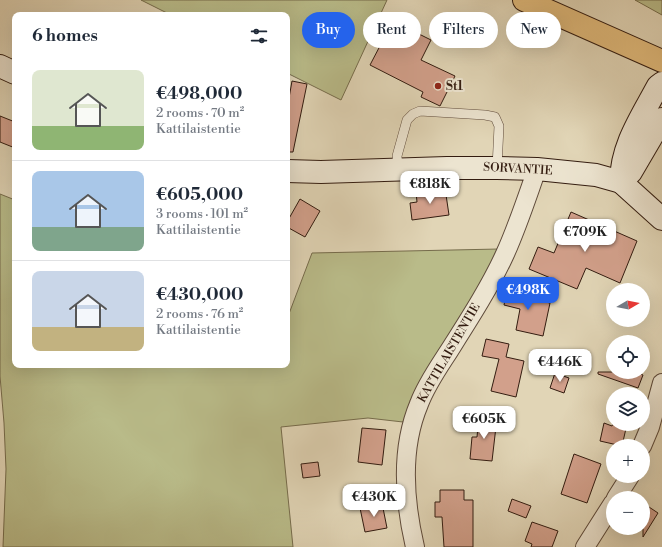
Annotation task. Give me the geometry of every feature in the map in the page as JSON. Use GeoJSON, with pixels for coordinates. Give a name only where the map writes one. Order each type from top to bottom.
{"type":"FeatureCollection","features":[{"type":"Feature","properties":{"kind":"highway"},"geometry":{"type":"LineString","coordinates":[[524,0],[662,61]]}},
{"type":"Feature","properties":{"kind":"main road"},"geometry":{"type":"LineString","coordinates":[[0,66],[12,72]]}},
{"type":"Feature","properties":{"kind":"main road"},"geometry":{"type":"LineString","coordinates":[[621,182],[621,167],[628,141],[658,86],[662,83]]}},
{"type":"Feature","properties":{"kind":"main road"},"geometry":{"type":"LineString","coordinates":[[621,182],[631,172],[662,120]]}},
{"type":"Feature","properties":{"kind":"main road","name":"SORVANTIE"},"geometry":{"type":"LineString","coordinates":[[290,171],[321,172],[398,169],[497,168],[537,169],[596,175],[621,182],[662,219]]}},
{"type":"Feature","properties":{"kind":"street","name":"KATTILAISTENTIE"},"geometry":{"type":"LineString","coordinates":[[415,547],[410,526],[406,493],[406,462],[411,428],[419,404],[432,379],[472,315],[505,254],[537,169]]}},
{"type":"Feature","properties":{"kind":"street"},"geometry":{"type":"LineString","coordinates":[[645,439],[650,427],[662,383]]}},
{"type":"Feature","properties":{"kind":"street"},"geometry":{"type":"LineString","coordinates":[[585,547],[606,514]]}},
{"type":"Feature","properties":{"kind":"lane"},"geometry":{"type":"LineString","coordinates":[[398,169],[397,156],[406,120],[413,114],[420,111],[485,114],[495,117],[498,126],[497,168]]}},
{"type":"Feature","properties":{"kind":"green space"},"geometry":{"type":"Polygon","coordinates":[[[141,0],[387,0],[381,12],[363,12],[363,48],[365,48],[341,100],[290,74],[290,12],[165,12],[141,0]]]}},
{"type":"Feature","properties":{"kind":"green space"},"geometry":{"type":"Polygon","coordinates":[[[635,0],[662,0],[662,15],[635,0]]]}},
{"type":"Feature","properties":{"kind":"green space"},"geometry":{"type":"Polygon","coordinates":[[[0,194],[12,199],[12,368],[290,368],[290,311],[312,253],[499,249],[465,312],[426,373],[403,422],[368,418],[281,427],[293,547],[3,547],[6,469],[0,376],[0,194]]]}},
{"type":"Feature","properties":{"kind":"building"},"geometry":{"type":"Polygon","coordinates":[[[421,35],[429,39],[429,44],[421,60],[455,76],[440,106],[421,97],[423,92],[370,65],[379,48],[421,48],[421,35]]]}},
{"type":"Feature","properties":{"kind":"building"},"geometry":{"type":"Polygon","coordinates":[[[292,81],[307,84],[293,152],[290,152],[290,92],[292,81]]]}},
{"type":"Feature","properties":{"kind":"building"},"geometry":{"type":"Polygon","coordinates":[[[0,116],[12,121],[12,147],[0,142],[0,116]]]}},
{"type":"Feature","properties":{"kind":"building"},"geometry":{"type":"Polygon","coordinates":[[[445,188],[449,215],[412,220],[410,203],[417,202],[416,192],[445,188]]]}},
{"type":"Feature","properties":{"kind":"building"},"geometry":{"type":"Polygon","coordinates":[[[300,199],[320,211],[305,237],[290,229],[290,217],[300,199]]]}},
{"type":"Feature","properties":{"kind":"building"},"geometry":{"type":"Polygon","coordinates":[[[571,212],[637,241],[620,283],[586,268],[577,289],[529,269],[538,247],[554,253],[571,212]]]}},
{"type":"Feature","properties":{"kind":"building"},"geometry":{"type":"Polygon","coordinates":[[[508,286],[528,290],[527,298],[550,303],[543,336],[516,330],[520,309],[504,305],[508,286]]]}},
{"type":"Feature","properties":{"kind":"building"},"geometry":{"type":"Polygon","coordinates":[[[486,339],[509,344],[506,357],[524,361],[516,397],[491,391],[499,359],[482,356],[486,339]]]}},
{"type":"Feature","properties":{"kind":"building"},"geometry":{"type":"Polygon","coordinates":[[[598,372],[606,372],[606,377],[598,374],[598,372]]]}},
{"type":"Feature","properties":{"kind":"building"},"geometry":{"type":"Polygon","coordinates":[[[555,373],[569,378],[564,393],[550,388],[555,373]]]}},
{"type":"Feature","properties":{"kind":"building"},"geometry":{"type":"Polygon","coordinates":[[[612,379],[641,379],[638,387],[612,379]]]}},
{"type":"Feature","properties":{"kind":"building"},"geometry":{"type":"Polygon","coordinates":[[[479,416],[497,418],[492,461],[470,459],[472,437],[477,437],[479,416]]]}},
{"type":"Feature","properties":{"kind":"building"},"geometry":{"type":"Polygon","coordinates":[[[604,423],[606,424],[606,431],[625,431],[624,439],[606,439],[606,442],[600,441],[604,423]]]}},
{"type":"Feature","properties":{"kind":"building"},"geometry":{"type":"Polygon","coordinates":[[[362,428],[386,430],[382,465],[358,462],[362,428]]]}},
{"type":"Feature","properties":{"kind":"building"},"geometry":{"type":"Polygon","coordinates":[[[574,454],[601,464],[587,503],[561,494],[574,454]]]}},
{"type":"Feature","properties":{"kind":"building"},"geometry":{"type":"Polygon","coordinates":[[[318,462],[320,476],[303,478],[301,464],[318,462]]]}},
{"type":"Feature","properties":{"kind":"building"},"geometry":{"type":"Polygon","coordinates":[[[440,490],[464,490],[464,500],[473,500],[473,547],[444,547],[442,517],[435,517],[435,502],[440,502],[440,490]]]}},
{"type":"Feature","properties":{"kind":"building"},"geometry":{"type":"Polygon","coordinates":[[[512,499],[531,506],[526,518],[508,511],[512,499]]]}},
{"type":"Feature","properties":{"kind":"building"},"geometry":{"type":"Polygon","coordinates":[[[382,503],[387,528],[365,532],[360,508],[382,503]]]}},
{"type":"Feature","properties":{"kind":"building"},"geometry":{"type":"Polygon","coordinates":[[[650,508],[658,513],[650,526],[650,508]]]}},
{"type":"Feature","properties":{"kind":"building"},"geometry":{"type":"Polygon","coordinates":[[[532,522],[558,531],[552,547],[531,547],[532,544],[525,541],[532,522]]]}},
{"type":"Feature","properties":{"kind":"place","name":"St1"},"geometry":{"type":"Point","coordinates":[438,86]}}]}
